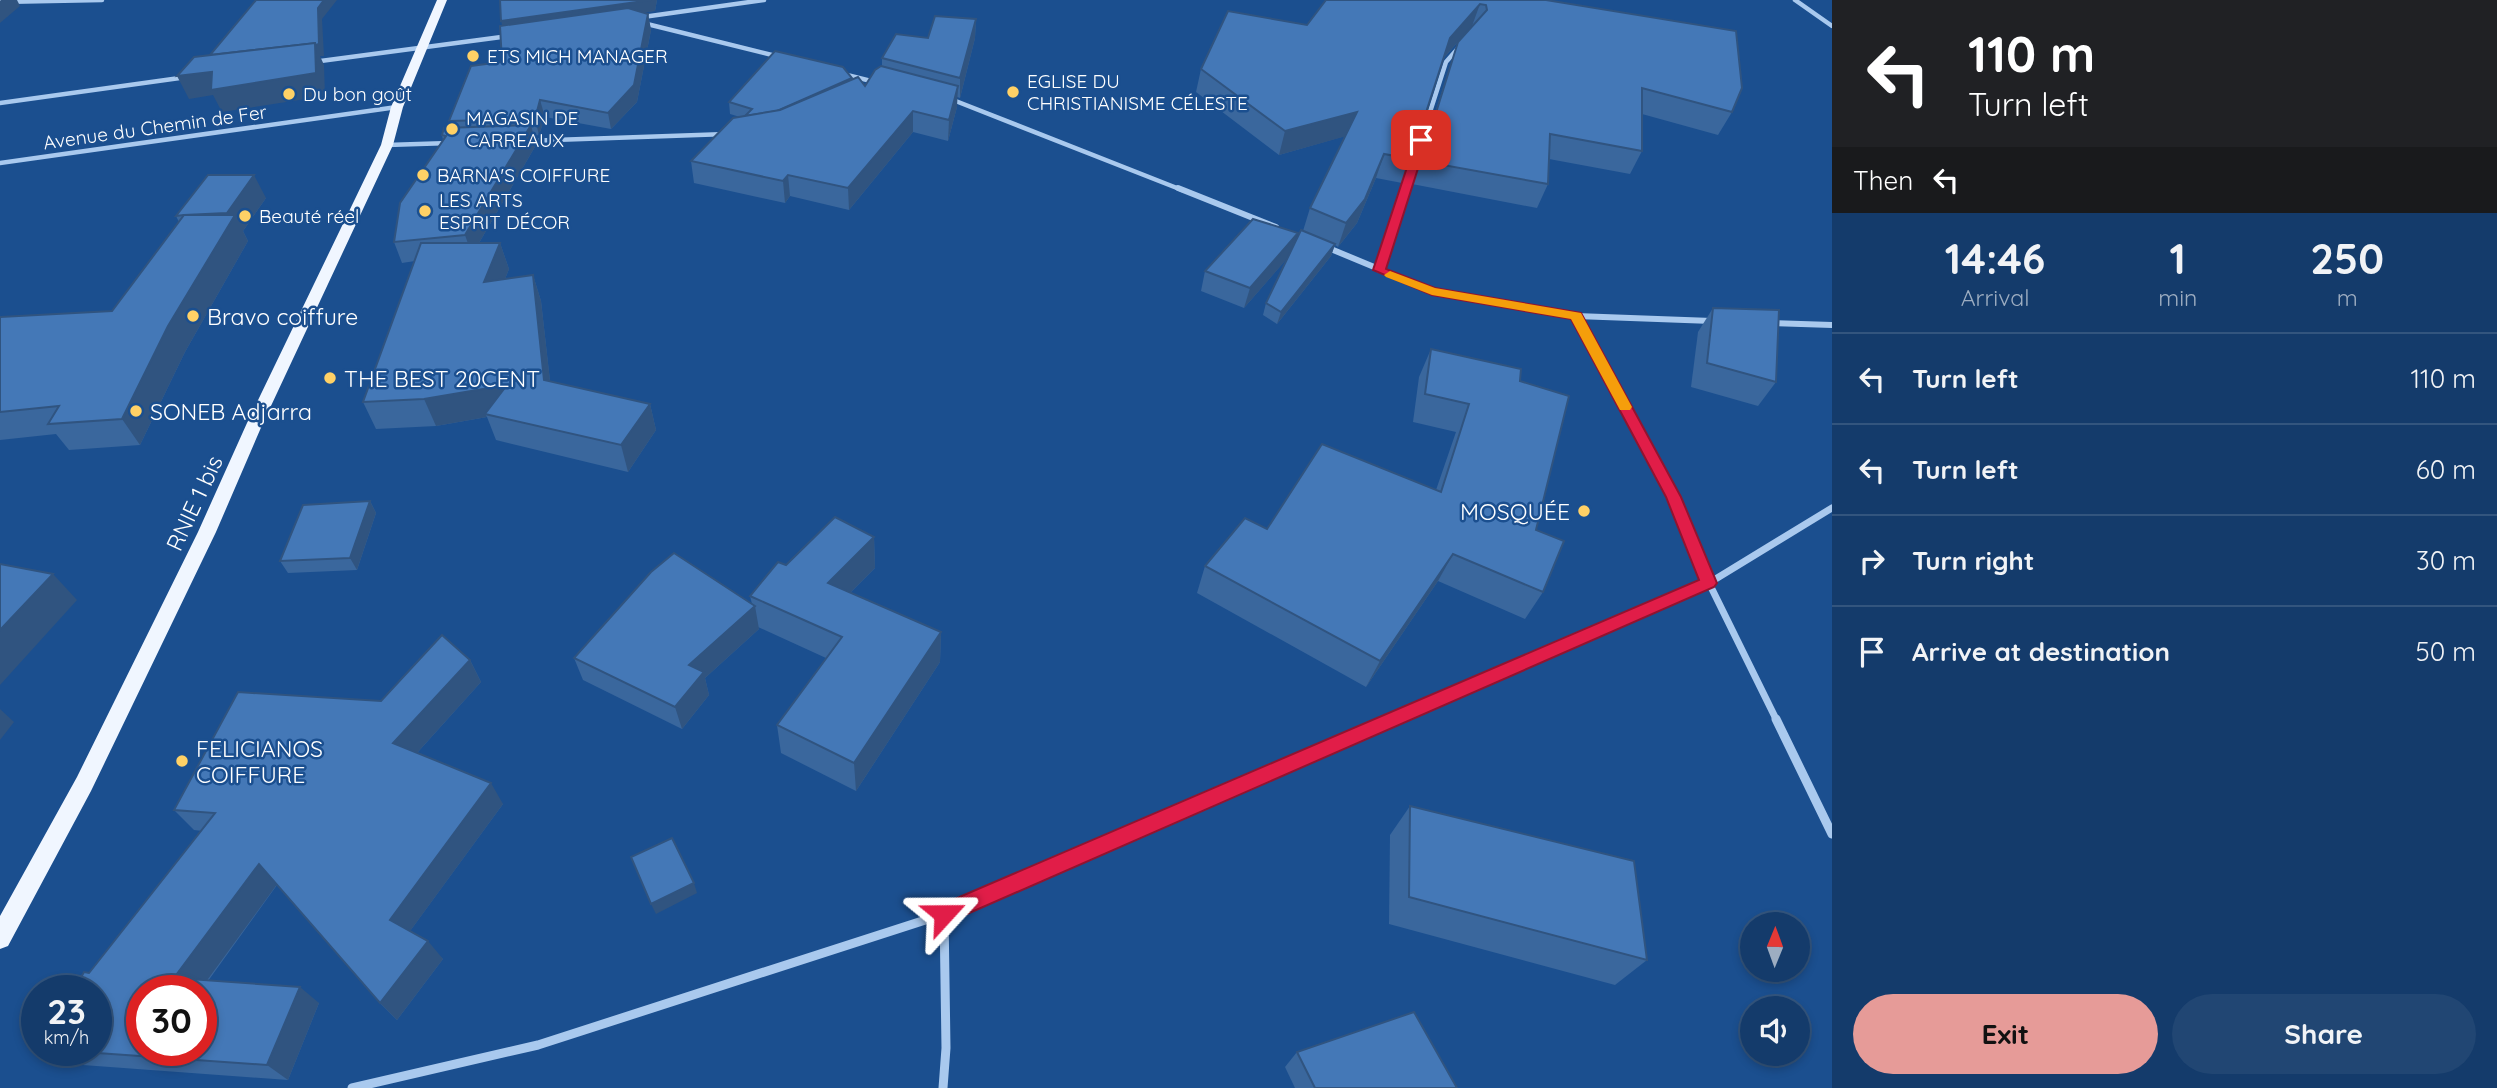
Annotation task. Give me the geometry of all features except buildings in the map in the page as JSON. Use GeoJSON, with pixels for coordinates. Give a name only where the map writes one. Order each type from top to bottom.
{"type":"FeatureCollection","features":[{"type":"Feature","properties":{"kind":"main road","name":"RNIE 1 bis"},"geometry":{"type":"LineString","coordinates":[[0,938],[84,784],[201,544],[255,423],[387,145],[397,107],[442,0]]}},
{"type":"Feature","properties":{"kind":"street"},"geometry":{"type":"LineString","coordinates":[[0,2],[102,0]]}},
{"type":"Feature","properties":{"kind":"street"},"geometry":{"type":"LineString","coordinates":[[764,0],[631,19],[698,39],[785,59]]}},
{"type":"Feature","properties":{"kind":"street"},"geometry":{"type":"LineString","coordinates":[[1795,0],[1832,26]]}},
{"type":"Feature","properties":{"kind":"street"},"geometry":{"type":"LineString","coordinates":[[301,63],[513,36]]}},
{"type":"Feature","properties":{"kind":"street"},"geometry":{"type":"LineString","coordinates":[[1379,270],[1447,62],[1467,38]]}},
{"type":"Feature","properties":{"kind":"street"},"geometry":{"type":"LineString","coordinates":[[834,72],[878,83],[866,89]]}},
{"type":"Feature","properties":{"kind":"street","name":"Avenue du Chemin de Fer"},"geometry":{"type":"LineString","coordinates":[[0,103],[194,76]]}},
{"type":"Feature","properties":{"kind":"street"},"geometry":{"type":"LineString","coordinates":[[945,97],[1287,231]]}},
{"type":"Feature","properties":{"kind":"street","name":"Avenue du Chemin de Fer"},"geometry":{"type":"LineString","coordinates":[[0,163],[397,107]]}},
{"type":"Feature","properties":{"kind":"street"},"geometry":{"type":"LineString","coordinates":[[521,141],[740,134]]}},
{"type":"Feature","properties":{"kind":"street"},"geometry":{"type":"LineString","coordinates":[[387,145],[454,143]]}},
{"type":"Feature","properties":{"kind":"street"},"geometry":{"type":"LineString","coordinates":[[1324,246],[1432,291],[1576,316],[1724,321]]}},
{"type":"Feature","properties":{"kind":"street"},"geometry":{"type":"LineString","coordinates":[[1576,316],[1673,497],[1709,583],[1832,834]]}},
{"type":"Feature","properties":{"kind":"street"},"geometry":{"type":"LineString","coordinates":[[1765,323],[1832,325]]}},
{"type":"Feature","properties":{"kind":"street"},"geometry":{"type":"LineString","coordinates":[[352,1088],[538,1045],[944,914],[1709,583],[1832,508]]}},
{"type":"Feature","properties":{"kind":"street"},"geometry":{"type":"LineString","coordinates":[[943,1088],[946,1048],[944,914]]}},
{"type":"Feature","properties":{"kind":"slow traffic"},"geometry":{"type":"LineString","coordinates":[[1390,275],[1432,291],[1576,316],[1625,407]]}},
{"type":"Feature","properties":{"kind":"place","name":"ETS MICH MANAGER"},"geometry":{"type":"Point","coordinates":[473,56]}},
{"type":"Feature","properties":{"kind":"place","name":"EGLISE DU CHRISTIANISME CÉLESTE"},"geometry":{"type":"Point","coordinates":[1013,92]}},
{"type":"Feature","properties":{"kind":"place","name":"Du bon goût"},"geometry":{"type":"Point","coordinates":[289,94]}},
{"type":"Feature","properties":{"kind":"place","name":"MAGASIN DE CARREAUX"},"geometry":{"type":"Point","coordinates":[452,129]}},
{"type":"Feature","properties":{"kind":"place","name":"BARNA'S COIFFURE"},"geometry":{"type":"Point","coordinates":[423,175]}},
{"type":"Feature","properties":{"kind":"place","name":"LES ARTS ESPRIT DÉCOR"},"geometry":{"type":"Point","coordinates":[425,211]}},
{"type":"Feature","properties":{"kind":"place","name":"Beauté réel"},"geometry":{"type":"Point","coordinates":[245,216]}},
{"type":"Feature","properties":{"kind":"place","name":"Bravo coiffure"},"geometry":{"type":"Point","coordinates":[193,316]}},
{"type":"Feature","properties":{"kind":"place","name":"THE BEST 20CENT"},"geometry":{"type":"Point","coordinates":[330,378]}},
{"type":"Feature","properties":{"kind":"place","name":"SONEB Adjarra"},"geometry":{"type":"Point","coordinates":[136,411]}},
{"type":"Feature","properties":{"kind":"place","name":"MOSQUÉE"},"geometry":{"type":"Point","coordinates":[1584,511]}},
{"type":"Feature","properties":{"kind":"place","name":"FELICIANOS COIFFURE"},"geometry":{"type":"Point","coordinates":[182,761]}},
{"type":"Feature","properties":{"kind":"route"},"geometry":{"type":"LineString","coordinates":[[944,914],[1709,583],[1673,497],[1576,316],[1432,291],[1379,270],[1421,140]]}}]}
